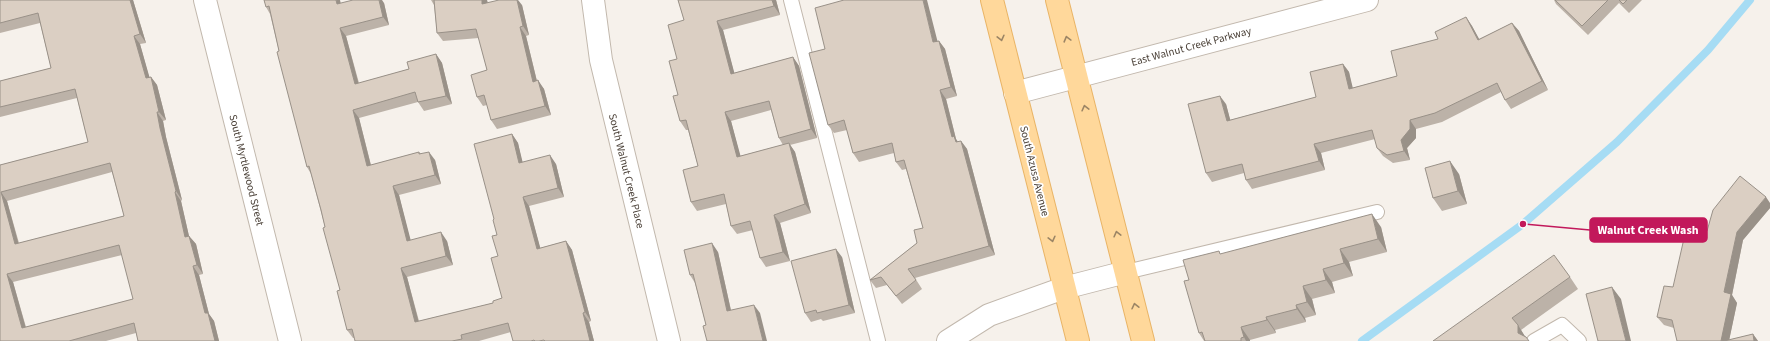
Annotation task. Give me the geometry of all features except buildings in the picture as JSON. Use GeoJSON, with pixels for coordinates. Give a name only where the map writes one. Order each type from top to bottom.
{"type":"FeatureCollection","features":[{"type":"Feature","properties":{"kind":"main road","name":"South Azusa Avenue"},"geometry":{"type":"LineString","coordinates":[[992,0],[1078,341]]}},
{"type":"Feature","properties":{"kind":"main road"},"geometry":{"type":"LineString","coordinates":[[1057,0],[1143,341]]}},
{"type":"Feature","properties":{"kind":"street","name":"South Myrtlewood Street"},"geometry":{"type":"LineString","coordinates":[[205,0],[290,341]]}},
{"type":"Feature","properties":{"kind":"street","name":"South Walnut Creek Place"},"geometry":{"type":"LineString","coordinates":[[593,0],[600,60],[669,341]]}},
{"type":"Feature","properties":{"kind":"street","name":"East Walnut Creek Parkway"},"geometry":{"type":"LineString","coordinates":[[1015,92],[1367,0]]}},
{"type":"Feature","properties":{"kind":"street"},"geometry":{"type":"LineString","coordinates":[[948,341],[989,315],[1064,288],[1126,272]]}},
{"type":"Feature","properties":{"kind":"lane"},"geometry":{"type":"LineString","coordinates":[[791,0],[878,341]]}},
{"type":"Feature","properties":{"kind":"lane"},"geometry":{"type":"LineString","coordinates":[[1126,272],[1377,212]]}},
{"type":"Feature","properties":{"kind":"lane"},"geometry":{"type":"LineString","coordinates":[[1534,341],[1562,325],[1579,341]]}},
{"type":"Feature","properties":{"kind":"waterway"},"geometry":{"type":"LineString","coordinates":[[1362,341],[1523,224],[1617,142],[1708,50],[1750,0]]}},
{"type":"Feature","properties":{"kind":"place","name":"Walnut Creek Wash"},"geometry":{"type":"Point","coordinates":[1523,224]}}]}
